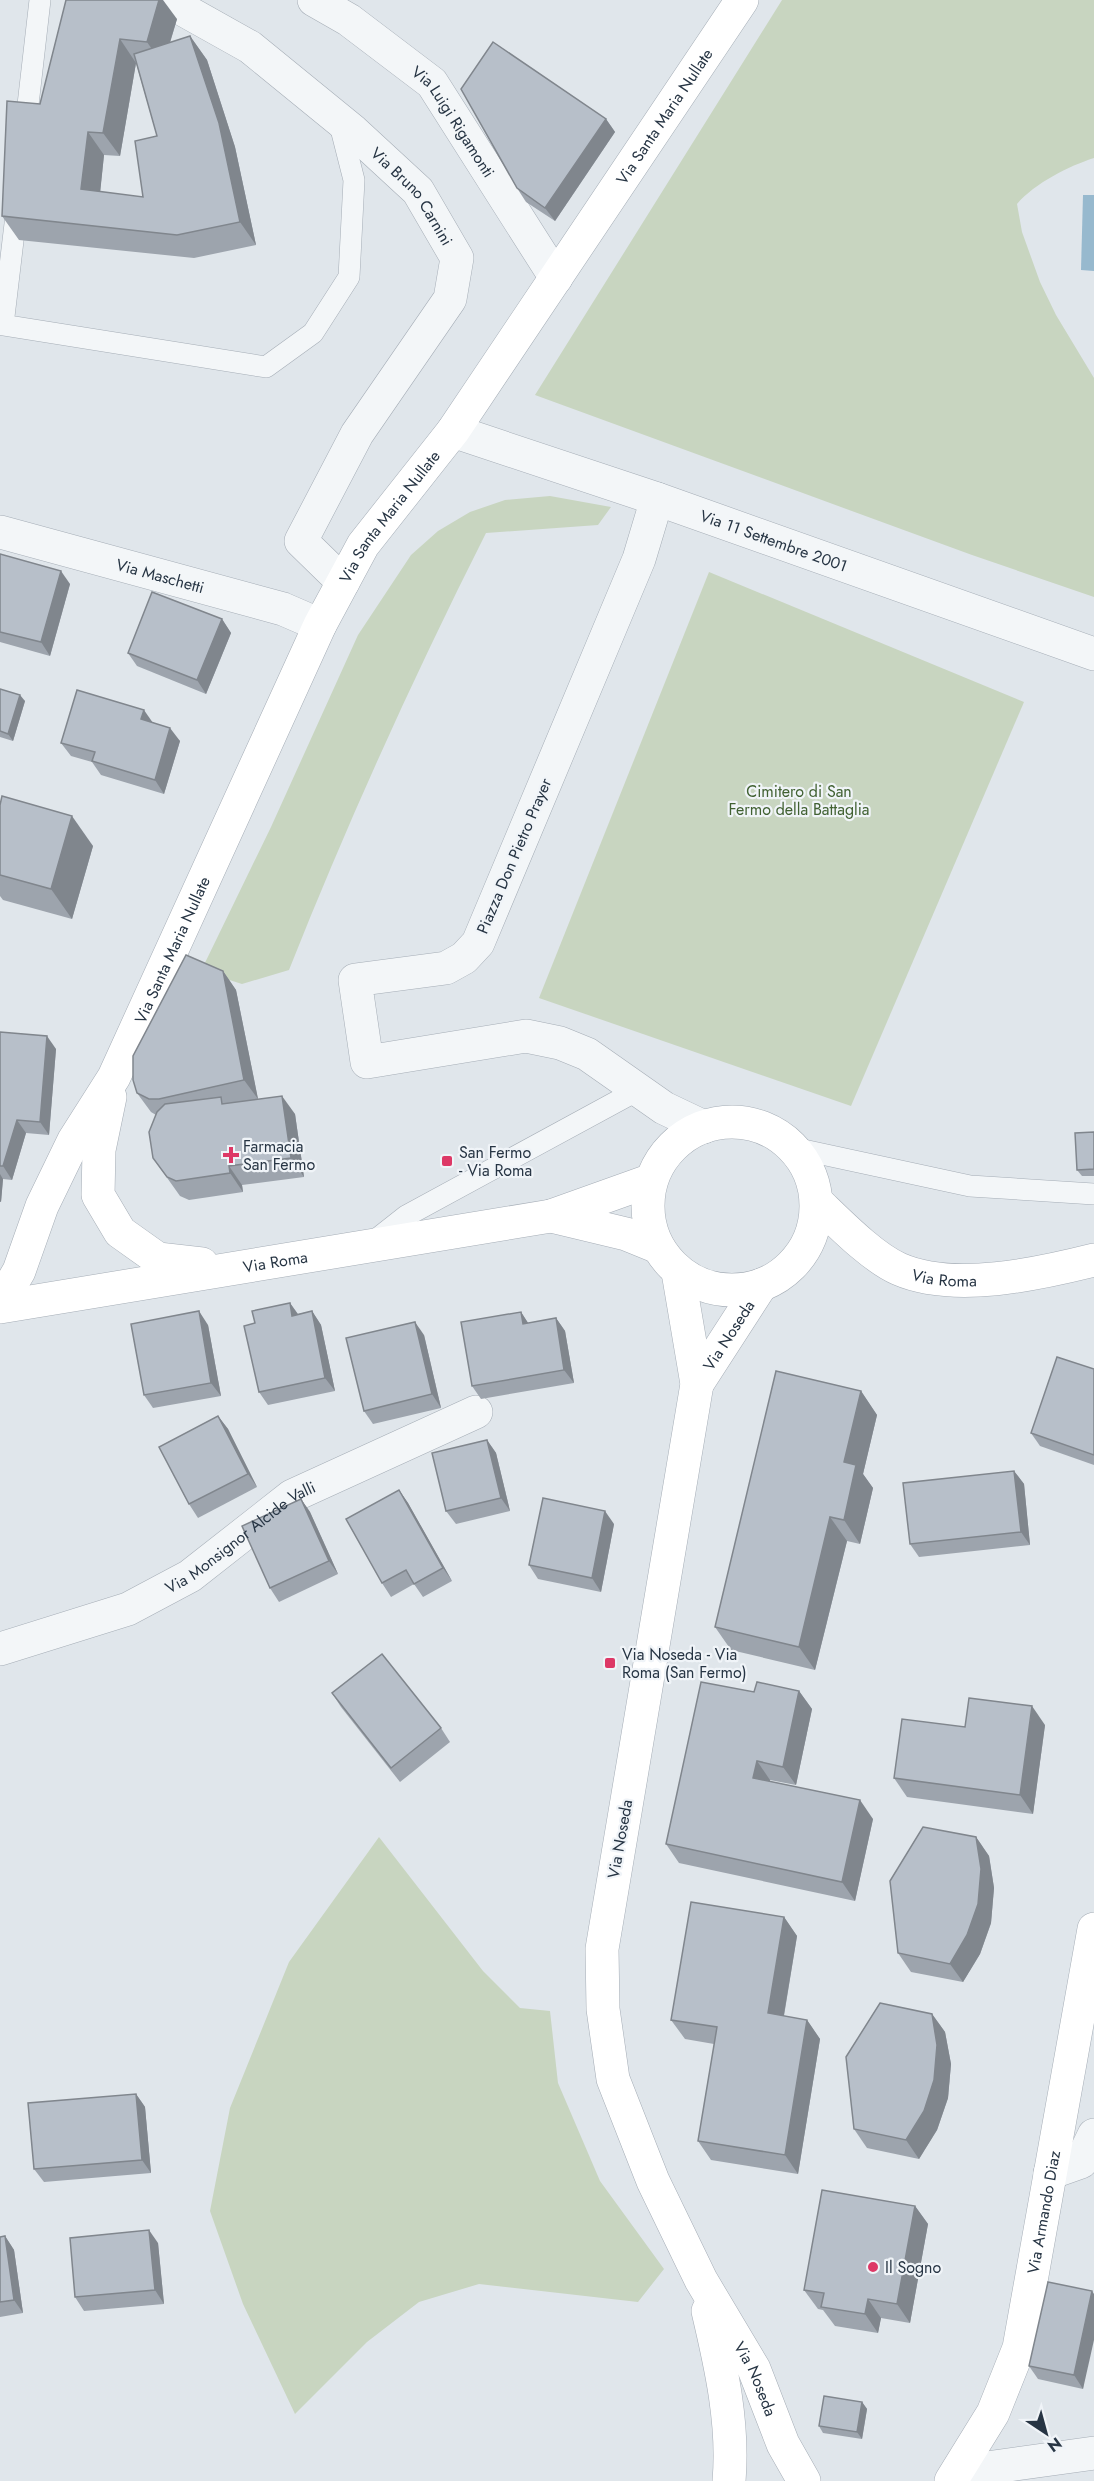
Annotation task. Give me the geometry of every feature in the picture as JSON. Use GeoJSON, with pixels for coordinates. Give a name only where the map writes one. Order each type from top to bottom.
{"type":"FeatureCollection","features":[{"type":"Feature","properties":{"kind":"main road","name":"Via Santa Maria Nullate"},"geometry":{"type":"LineString","coordinates":[[0,1305],[19,1270],[42,1206],[74,1140],[114,1077],[320,625],[363,545],[453,432],[742,0]]}},
{"type":"Feature","properties":{"kind":"main road","name":"Via Santa Maria Nullate"},"geometry":{"type":"LineString","coordinates":[[114,1077],[99,1149],[98,1195],[120,1232],[158,1259],[242,1268]]}},
{"type":"Feature","properties":{"kind":"main road"},"geometry":{"type":"LineString","coordinates":[[735,1122],[763,1128],[794,1148],[811,1176],[817,1202],[814,1227],[802,1254],[775,1280],[745,1290],[723,1290],[707,1286],[678,1272],[658,1247],[650,1230],[647,1204],[650,1181],[658,1165],[680,1139],[704,1127],[735,1122]]}},
{"type":"Feature","properties":{"kind":"main road","name":"Via Roma"},"geometry":{"type":"LineString","coordinates":[[0,1305],[242,1268],[551,1216],[650,1181]]}},
{"type":"Feature","properties":{"kind":"main road","name":"Via Roma"},"geometry":{"type":"LineString","coordinates":[[817,1202],[852,1235],[898,1269],[941,1280],[1025,1274],[1094,1260]]}},
{"type":"Feature","properties":{"kind":"main road","name":"Via Roma"},"geometry":{"type":"LineString","coordinates":[[551,1216],[626,1234],[658,1247]]}},
{"type":"Feature","properties":{"kind":"main road","name":"Via Noseda"},"geometry":{"type":"LineString","coordinates":[[678,1272],[697,1384],[602,1949],[603,2009],[613,2079],[653,2181],[701,2280],[754,2368],[783,2444],[804,2481]]}},
{"type":"Feature","properties":{"kind":"main road","name":"Via Noseda"},"geometry":{"type":"LineString","coordinates":[[697,1384],[761,1285]]}},
{"type":"Feature","properties":{"kind":"main road","name":"Via Armando Diaz"},"geometry":{"type":"LineString","coordinates":[[955,2476],[993,2413],[1018,2348],[1094,1929]]}},
{"type":"Feature","properties":{"kind":"main road","name":"Via Noseda"},"geometry":{"type":"LineString","coordinates":[[701,2280],[724,2376],[729,2481]]}},
{"type":"Feature","properties":{"kind":"street","name":"Via Bruno Carnini"},"geometry":{"type":"LineString","coordinates":[[166,0],[250,47],[339,120],[418,191],[457,258],[450,299],[357,434],[301,541],[343,582]]}},
{"type":"Feature","properties":{"kind":"street","name":"Via Luigi Rigamonti"},"geometry":{"type":"LineString","coordinates":[[314,0],[349,20],[432,82],[556,278]]}},
{"type":"Feature","properties":{"kind":"street","name":"Via 11 Settembre 2001"},"geometry":{"type":"LineString","coordinates":[[453,432],[657,499],[1094,654]]}},
{"type":"Feature","properties":{"kind":"street","name":"Piazza Don Pietro Prayer"},"geometry":{"type":"LineString","coordinates":[[657,499],[639,559],[477,943],[464,958],[446,968],[355,980],[368,1062],[526,1036],[560,1043],[587,1054],[664,1108],[704,1127]]}},
{"type":"Feature","properties":{"kind":"street","name":"Via Maschetti"},"geometry":{"type":"LineString","coordinates":[[0,532],[284,609],[320,625]]}},
{"type":"Feature","properties":{"kind":"street","name":"Via Monsignor Alcide Valli"},"geometry":{"type":"LineString","coordinates":[[0,1649],[129,1609],[190,1576],[292,1496],[476,1412]]}},
{"type":"Feature","properties":{"kind":"street"},"geometry":{"type":"LineString","coordinates":[[1050,2173],[1081,2163],[1094,2135]]}},
{"type":"Feature","properties":{"kind":"street"},"geometry":{"type":"LineString","coordinates":[[955,2476],[1094,2454]]}},
{"type":"Feature","properties":{"kind":"lane"},"geometry":{"type":"LineString","coordinates":[[23,151],[40,0]]}},
{"type":"Feature","properties":{"kind":"lane"},"geometry":{"type":"LineString","coordinates":[[19,186],[3,325],[266,367],[313,333],[349,277],[354,180],[339,120]]}},
{"type":"Feature","properties":{"kind":"lane"},"geometry":{"type":"LineString","coordinates":[[365,1248],[406,1216],[638,1090]]}},
{"type":"Feature","properties":{"kind":"lane"},"geometry":{"type":"LineString","coordinates":[[794,1148],[970,1186],[1094,1194]]}},
{"type":"Feature","properties":{"kind":"green space"},"geometry":{"type":"Polygon","coordinates":[[[782,0],[1094,0],[1094,158],[1053,176],[1024,196],[1017,204],[1022,232],[1040,282],[1056,315],[1094,378],[1094,597],[972,555],[535,395],[782,0]]]}},
{"type":"Feature","properties":{"kind":"green space"},"geometry":{"type":"Polygon","coordinates":[[[550,496],[611,507],[598,525],[486,533],[383,749],[289,970],[242,984],[201,971],[271,827],[358,635],[411,555],[438,531],[470,512],[505,500],[550,496]]]}},
{"type":"Feature","properties":{"kind":"green space","name":"Cimitero di San Fermo della Battaglia"},"geometry":{"type":"Polygon","coordinates":[[[709,572],[1024,702],[851,1106],[539,998],[709,572]]]}},
{"type":"Feature","properties":{"kind":"green space"},"geometry":{"type":"Polygon","coordinates":[[[379,1837],[483,1971],[520,2008],[550,2011],[558,2083],[600,2181],[664,2269],[638,2302],[479,2284],[419,2302],[367,2342],[295,2414],[243,2304],[210,2211],[230,2108],[289,1962],[379,1837]]]}},
{"type":"Feature","properties":{"kind":"water"},"geometry":{"type":"Polygon","coordinates":[[[1083,195],[1094,195],[1094,271],[1081,270],[1083,195]]]}},
{"type":"Feature","properties":{"kind":"building"},"geometry":{"type":"Polygon","coordinates":[[[66,0],[159,0],[147,42],[120,39],[103,133],[88,132],[81,189],[143,197],[135,141],[157,136],[134,54],[190,36],[219,123],[240,222],[177,235],[2,216],[7,101],[40,104],[66,0]]]}},
{"type":"Feature","properties":{"kind":"building"},"geometry":{"type":"Polygon","coordinates":[[[493,42],[606,119],[545,208],[517,188],[461,89],[493,42]]]}},
{"type":"Feature","properties":{"kind":"building"},"geometry":{"type":"Polygon","coordinates":[[[0,554],[61,571],[41,642],[0,632],[0,554]]]}},
{"type":"Feature","properties":{"kind":"building"},"geometry":{"type":"Polygon","coordinates":[[[152,592],[222,619],[197,680],[128,653],[152,592]]]}},
{"type":"Feature","properties":{"kind":"building"},"geometry":{"type":"Polygon","coordinates":[[[0,689],[20,695],[8,734],[0,731],[0,689]]]}},
{"type":"Feature","properties":{"kind":"building"},"geometry":{"type":"Polygon","coordinates":[[[77,690],[144,710],[141,719],[170,728],[155,780],[92,761],[95,752],[61,743],[77,690]]]}},
{"type":"Feature","properties":{"kind":"building"},"geometry":{"type":"Polygon","coordinates":[[[2,796],[72,816],[51,889],[0,875],[2,796]]]}},
{"type":"Feature","properties":{"kind":"building"},"geometry":{"type":"Polygon","coordinates":[[[186,955],[223,971],[244,1080],[159,1099],[149,1099],[137,1093],[133,1080],[133,1056],[186,955]]]}},
{"type":"Feature","properties":{"kind":"building"},"geometry":{"type":"Polygon","coordinates":[[[0,1032],[47,1036],[40,1122],[17,1120],[3,1166],[0,1166],[0,1032]]]}},
{"type":"Feature","properties":{"kind":"building"},"geometry":{"type":"Polygon","coordinates":[[[282,1096],[291,1158],[229,1166],[230,1173],[176,1181],[167,1177],[153,1158],[149,1132],[157,1112],[165,1104],[221,1097],[222,1104],[282,1096]]]}},
{"type":"Feature","properties":{"kind":"building"},"geometry":{"type":"Polygon","coordinates":[[[1094,1132],[1094,1169],[1077,1170],[1075,1133],[1094,1132]]]}},
{"type":"Feature","properties":{"kind":"building"},"geometry":{"type":"Polygon","coordinates":[[[290,1303],[292,1316],[312,1311],[325,1378],[259,1392],[244,1326],[255,1323],[252,1311],[290,1303]]]}},
{"type":"Feature","properties":{"kind":"building"},"geometry":{"type":"Polygon","coordinates":[[[199,1311],[211,1383],[144,1395],[131,1324],[199,1311]]]}},
{"type":"Feature","properties":{"kind":"building"},"geometry":{"type":"Polygon","coordinates":[[[521,1312],[523,1324],[556,1318],[564,1370],[472,1386],[461,1322],[521,1312]]]}},
{"type":"Feature","properties":{"kind":"building"},"geometry":{"type":"Polygon","coordinates":[[[415,1322],[432,1394],[364,1411],[346,1338],[415,1322]]]}},
{"type":"Feature","properties":{"kind":"building"},"geometry":{"type":"Polygon","coordinates":[[[1057,1357],[1094,1369],[1094,1455],[1031,1433],[1057,1357]]]}},
{"type":"Feature","properties":{"kind":"building"},"geometry":{"type":"Polygon","coordinates":[[[776,1371],[861,1391],[844,1462],[856,1465],[844,1520],[830,1517],[799,1647],[715,1627],[776,1371]]]}},
{"type":"Feature","properties":{"kind":"building"},"geometry":{"type":"Polygon","coordinates":[[[218,1416],[248,1474],[189,1504],[159,1447],[218,1416]]]}},
{"type":"Feature","properties":{"kind":"building"},"geometry":{"type":"Polygon","coordinates":[[[487,1440],[501,1498],[446,1511],[432,1453],[487,1440]]]}},
{"type":"Feature","properties":{"kind":"building"},"geometry":{"type":"Polygon","coordinates":[[[1014,1471],[1021,1532],[910,1544],[903,1483],[1014,1471]]]}},
{"type":"Feature","properties":{"kind":"building"},"geometry":{"type":"Polygon","coordinates":[[[399,1490],[443,1568],[414,1584],[406,1570],[382,1583],[346,1519],[399,1490]]]}},
{"type":"Feature","properties":{"kind":"building"},"geometry":{"type":"Polygon","coordinates":[[[543,1498],[605,1511],[592,1578],[529,1565],[543,1498]]]}},
{"type":"Feature","properties":{"kind":"building"},"geometry":{"type":"Polygon","coordinates":[[[301,1499],[329,1561],[270,1588],[242,1526],[301,1499]]]}},
{"type":"Feature","properties":{"kind":"building"},"geometry":{"type":"Polygon","coordinates":[[[382,1654],[441,1728],[391,1768],[332,1693],[382,1654]]]}},
{"type":"Feature","properties":{"kind":"building"},"geometry":{"type":"Polygon","coordinates":[[[701,1682],[754,1692],[757,1682],[799,1691],[783,1767],[757,1761],[753,1778],[860,1800],[842,1882],[666,1844],[701,1682]]]}},
{"type":"Feature","properties":{"kind":"building"},"geometry":{"type":"Polygon","coordinates":[[[969,1698],[1032,1706],[1020,1795],[894,1778],[902,1719],[965,1727],[969,1698]]]}},
{"type":"Feature","properties":{"kind":"building"},"geometry":{"type":"Polygon","coordinates":[[[923,1827],[976,1837],[981,1869],[978,1904],[967,1935],[950,1964],[898,1953],[890,1881],[923,1827]]]}},
{"type":"Feature","properties":{"kind":"building"},"geometry":{"type":"Polygon","coordinates":[[[691,1902],[784,1917],[768,2013],[807,2020],[785,2155],[698,2141],[717,2027],[671,2020],[691,1902]]]}},
{"type":"Feature","properties":{"kind":"building"},"geometry":{"type":"Polygon","coordinates":[[[880,2003],[932,2014],[937,2045],[934,2080],[924,2111],[906,2140],[854,2129],[846,2057],[880,2003]]]}},
{"type":"Feature","properties":{"kind":"building"},"geometry":{"type":"Polygon","coordinates":[[[136,2094],[142,2160],[34,2169],[28,2103],[136,2094]]]}},
{"type":"Feature","properties":{"kind":"building","name":"Il Sogno"},"geometry":{"type":"Polygon","coordinates":[[[822,2190],[915,2206],[897,2304],[868,2299],[865,2314],[821,2307],[824,2293],[804,2290],[822,2190]]]}},
{"type":"Feature","properties":{"kind":"building"},"geometry":{"type":"Polygon","coordinates":[[[149,2230],[155,2290],[75,2297],[70,2238],[149,2230]]]}},
{"type":"Feature","properties":{"kind":"building"},"geometry":{"type":"Polygon","coordinates":[[[5,2236],[14,2300],[0,2302],[0,2237],[5,2236]]]}},
{"type":"Feature","properties":{"kind":"building"},"geometry":{"type":"Polygon","coordinates":[[[1048,2282],[1092,2291],[1074,2375],[1029,2366],[1048,2282]]]}},
{"type":"Feature","properties":{"kind":"building"},"geometry":{"type":"Polygon","coordinates":[[[824,2396],[862,2402],[857,2432],[819,2426],[824,2396]]]}},
{"type":"Feature","properties":{"kind":"place","name":"Farmacia San Fermo"},"geometry":{"type":"Point","coordinates":[231,1155]}},
{"type":"Feature","properties":{"kind":"place","name":"San Fermo - Via Roma"},"geometry":{"type":"Point","coordinates":[447,1161]}},
{"type":"Feature","properties":{"kind":"place","name":"Via Noseda - Via Roma (San Fermo)"},"geometry":{"type":"Point","coordinates":[610,1663]}},
{"type":"Feature","properties":{"kind":"place","name":"Il Sogno"},"geometry":{"type":"Point","coordinates":[873,2267]}}]}
